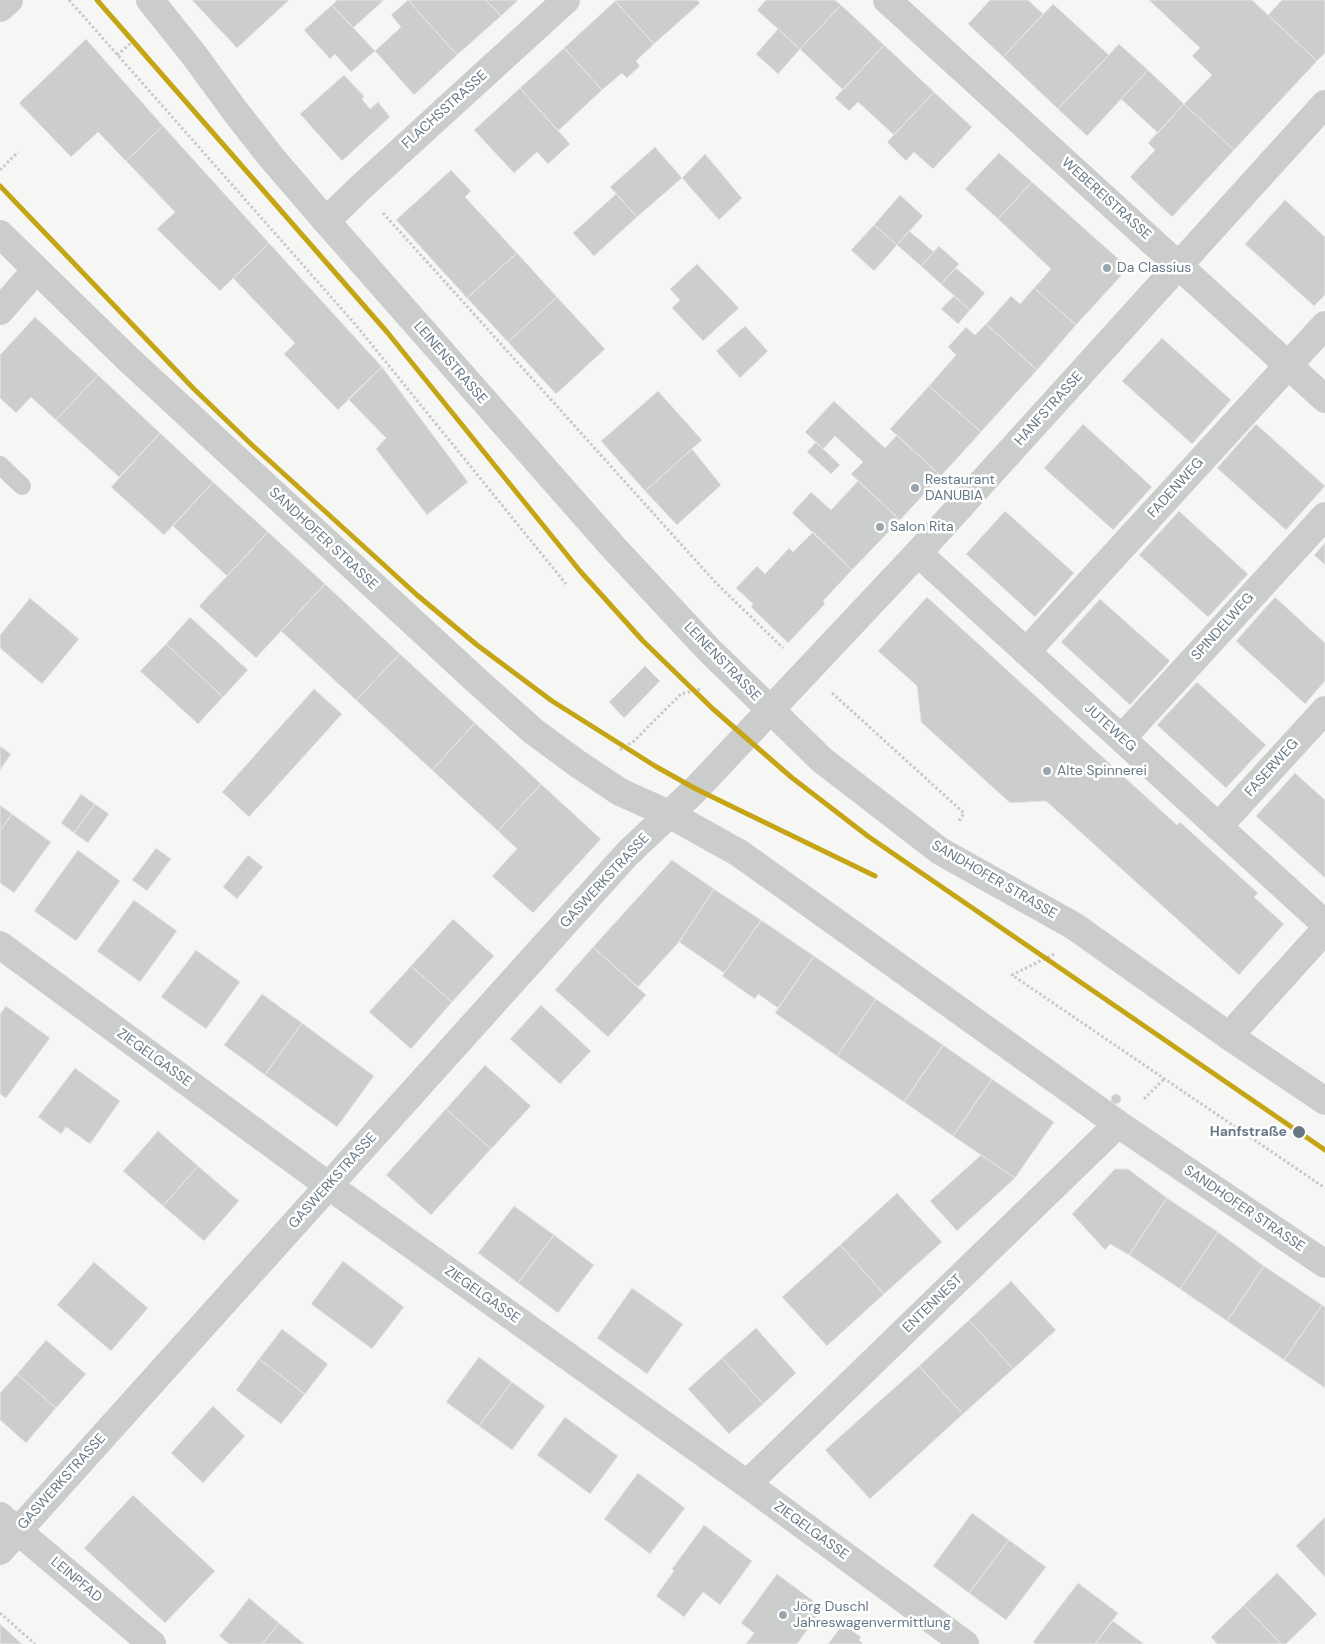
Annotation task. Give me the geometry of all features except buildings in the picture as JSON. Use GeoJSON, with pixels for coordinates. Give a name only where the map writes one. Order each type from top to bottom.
{"type":"FeatureCollection","features":[{"type":"Feature","properties":{"kind":"street"},"geometry":{"type":"LineString","coordinates":[[0,8],[9,0]]}},
{"type":"Feature","properties":{"kind":"street","name":"LEINENSTRASSE"},"geometry":{"type":"LineString","coordinates":[[150,0],[247,126],[326,221],[613,547],[709,650],[769,710]]}},
{"type":"Feature","properties":{"kind":"street","name":"FLACHSSTRASSE"},"geometry":{"type":"LineString","coordinates":[[326,221],[566,0]]}},
{"type":"Feature","properties":{"kind":"street","name":"WEBEREISTRASSE"},"geometry":{"type":"LineString","coordinates":[[887,0],[1325,399]]}},
{"type":"Feature","properties":{"kind":"street","name":"HANFSTRASSE"},"geometry":{"type":"LineString","coordinates":[[769,710],[918,553],[1325,104]]}},
{"type":"Feature","properties":{"kind":"street","name":"SANDHOFER STRASSE"},"geometry":{"type":"LineString","coordinates":[[0,234],[156,385],[533,731],[620,792],[670,814],[739,853],[1118,1124],[1325,1264]]}},
{"type":"Feature","properties":{"kind":"street"},"geometry":{"type":"LineString","coordinates":[[0,311],[36,270]]}},
{"type":"Feature","properties":{"kind":"street","name":"FADENWEG"},"geometry":{"type":"LineString","coordinates":[[1026,652],[1325,325]]}},
{"type":"Feature","properties":{"kind":"street","name":"SPINDELWEG"},"geometry":{"type":"LineString","coordinates":[[1122,738],[1325,516]]}},
{"type":"Feature","properties":{"kind":"street","name":"JUTEWEG"},"geometry":{"type":"LineString","coordinates":[[918,553],[1325,924]]}},
{"type":"Feature","properties":{"kind":"street"},"geometry":{"type":"LineString","coordinates":[[670,814],[769,710]]}},
{"type":"Feature","properties":{"kind":"street","name":"SANDHOFER STRASSE"},"geometry":{"type":"LineString","coordinates":[[769,710],[822,760],[940,851],[1074,926],[1228,1036],[1325,1101]]}},
{"type":"Feature","properties":{"kind":"street","name":"FASERWEG"},"geometry":{"type":"LineString","coordinates":[[1218,827],[1325,710]]}},
{"type":"Feature","properties":{"kind":"street","name":"GASWERKSTRASSE"},"geometry":{"type":"LineString","coordinates":[[0,1551],[9,1523],[329,1186],[628,853],[670,814]]}},
{"type":"Feature","properties":{"kind":"street"},"geometry":{"type":"LineString","coordinates":[[1228,1036],[1325,930]]}},
{"type":"Feature","properties":{"kind":"street","name":"ZIEGELGASSE"},"geometry":{"type":"LineString","coordinates":[[0,945],[329,1186],[747,1484],[965,1644]]}},
{"type":"Feature","properties":{"kind":"street","name":"ENTENNEST"},"geometry":{"type":"LineString","coordinates":[[747,1484],[1118,1124]]}},
{"type":"Feature","properties":{"kind":"street","name":"LEINPFAD"},"geometry":{"type":"LineString","coordinates":[[9,1523],[152,1644]]}},
{"type":"Feature","properties":{"kind":"lane"},"geometry":{"type":"LineString","coordinates":[[0,465],[22,486]]}},
{"type":"Feature","properties":{"kind":"path"},"geometry":{"type":"LineString","coordinates":[[69,0],[355,324],[566,584]]}},
{"type":"Feature","properties":{"kind":"path"},"geometry":{"type":"LineString","coordinates":[[0,170],[18,152]]}},
{"type":"Feature","properties":{"kind":"path"},"geometry":{"type":"LineString","coordinates":[[360,188],[716,583],[806,670],[964,813],[940,851]]}},
{"type":"Feature","properties":{"kind":"path"},"geometry":{"type":"LineString","coordinates":[[614,753],[634,740],[680,694],[706,688]]}},
{"type":"Feature","properties":{"kind":"path"},"geometry":{"type":"LineString","coordinates":[[1060,952],[1012,975],[1325,1188]]}},
{"type":"Feature","properties":{"kind":"path"},"geometry":{"type":"LineString","coordinates":[[0,1613],[35,1644]]}},
{"type":"Feature","properties":{"kind":"transit line"},"geometry":{"type":"LineString","coordinates":[[97,0],[387,332],[580,571],[643,641],[713,709],[791,777],[869,837],[1325,1150]]}},
{"type":"Feature","properties":{"kind":"transit line"},"geometry":{"type":"LineString","coordinates":[[0,186],[193,388],[251,444],[417,595],[477,645],[552,701],[655,766],[696,789],[875,876]]}},
{"type":"Feature","properties":{"kind":"place","name":"Da Classius"},"geometry":{"type":"Point","coordinates":[1107,268]}},
{"type":"Feature","properties":{"kind":"place","name":"Restaurant DANUBIA"},"geometry":{"type":"Point","coordinates":[915,488]}},
{"type":"Feature","properties":{"kind":"place","name":"Salon Rita"},"geometry":{"type":"Point","coordinates":[880,527]}},
{"type":"Feature","properties":{"kind":"place","name":"Alte Spinnerei"},"geometry":{"type":"Point","coordinates":[1047,771]}},
{"type":"Feature","properties":{"kind":"place","name":"Hanfstraße"},"geometry":{"type":"Point","coordinates":[1299,1132]}},
{"type":"Feature","properties":{"kind":"place","name":"Jörg Duschl Jahreswagenvermittlung"},"geometry":{"type":"Point","coordinates":[783,1615]}}]}
